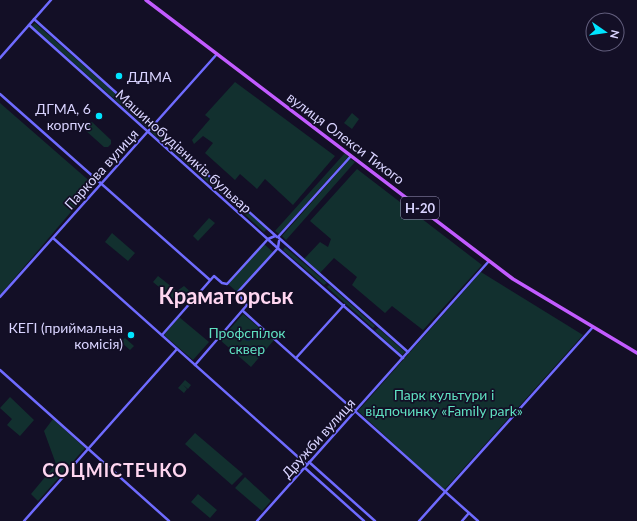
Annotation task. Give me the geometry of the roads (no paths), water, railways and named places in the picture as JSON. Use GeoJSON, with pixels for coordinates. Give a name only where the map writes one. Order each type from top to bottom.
{"type":"FeatureCollection","features":[{"type":"Feature","properties":{"kind":"main road","name":"вулиця Олекси Тихого"},"geometry":{"type":"LineString","coordinates":[[146,0],[524,287],[637,353]]}},
{"type":"Feature","properties":{"kind":"street"},"geometry":{"type":"LineString","coordinates":[[0,58],[51,0]]}},
{"type":"Feature","properties":{"kind":"street","name":"Машинобудівників бульвар"},"geometry":{"type":"LineString","coordinates":[[34,19],[278,238],[408,352]]}},
{"type":"Feature","properties":{"kind":"street","name":"Машинобудівників бульвар"},"geometry":{"type":"LineString","coordinates":[[29,25],[147,132],[403,358]]}},
{"type":"Feature","properties":{"kind":"street","name":"Паркова вулиця"},"geometry":{"type":"LineString","coordinates":[[0,297],[217,54]]}},
{"type":"Feature","properties":{"kind":"street"},"geometry":{"type":"LineString","coordinates":[[0,94],[210,280]]}},
{"type":"Feature","properties":{"kind":"street"},"geometry":{"type":"LineString","coordinates":[[278,238],[272,239],[273,243],[277,244],[278,238],[351,156]]}},
{"type":"Feature","properties":{"kind":"street"},"geometry":{"type":"LineString","coordinates":[[53,238],[307,465],[375,521]]}},
{"type":"Feature","properties":{"kind":"street"},"geometry":{"type":"LineString","coordinates":[[162,335],[200,290],[214,276],[222,283],[227,284],[268,239],[278,238]]}},
{"type":"Feature","properties":{"kind":"street"},"geometry":{"type":"LineString","coordinates":[[195,365],[243,311],[247,304],[237,293],[278,248],[278,238]]}},
{"type":"Feature","properties":{"kind":"street","name":"Дружби вулиця"},"geometry":{"type":"LineString","coordinates":[[257,521],[489,261]]}},
{"type":"Feature","properties":{"kind":"street"},"geometry":{"type":"LineString","coordinates":[[296,358],[344,305]]}},
{"type":"Feature","properties":{"kind":"street"},"geometry":{"type":"LineString","coordinates":[[243,311],[478,521]]}},
{"type":"Feature","properties":{"kind":"street"},"geometry":{"type":"LineString","coordinates":[[419,521],[593,327]]}},
{"type":"Feature","properties":{"kind":"street"},"geometry":{"type":"LineString","coordinates":[[24,521],[177,349]]}},
{"type":"Feature","properties":{"kind":"street"},"geometry":{"type":"LineString","coordinates":[[0,370],[169,521]]}},
{"type":"Feature","properties":{"kind":"street"},"geometry":{"type":"LineString","coordinates":[[307,465],[364,521]]}},
{"type":"Feature","properties":{"kind":"street"},"geometry":{"type":"LineString","coordinates":[[462,521],[469,513]]}},
{"type":"Feature","properties":{"kind":"water"},"geometry":{"type":"Polygon","coordinates":[[[246,331],[250,331],[252,332],[252,340],[246,341],[243,338],[243,334],[246,331]]]}},
{"type":"Feature","properties":{"kind":"place","name":"ДДМА"},"geometry":{"type":"Point","coordinates":[119,76]}},
{"type":"Feature","properties":{"kind":"place","name":"ДГМА, 6 корпус"},"geometry":{"type":"Point","coordinates":[99,116]}},
{"type":"Feature","properties":{"kind":"place","name":"КЕГІ (приймальна комісія)"},"geometry":{"type":"Point","coordinates":[131,335]}},
{"type":"Feature","properties":{"kind":"district","name":"Краматорськ"},"geometry":{"type":"Point","coordinates":[226,295]}},
{"type":"Feature","properties":{"kind":"district","name":"СОЦМІСТЕЧКО"},"geometry":{"type":"Point","coordinates":[115,470]}},
{"type":"Feature","properties":{"kind":"park label","name":"Профспілок сквер"},"geometry":{"type":"Point","coordinates":[247,340]}},
{"type":"Feature","properties":{"kind":"park label","name":"Парк культури і відпочинку «Family park»"},"geometry":{"type":"Point","coordinates":[444,402]}}]}
